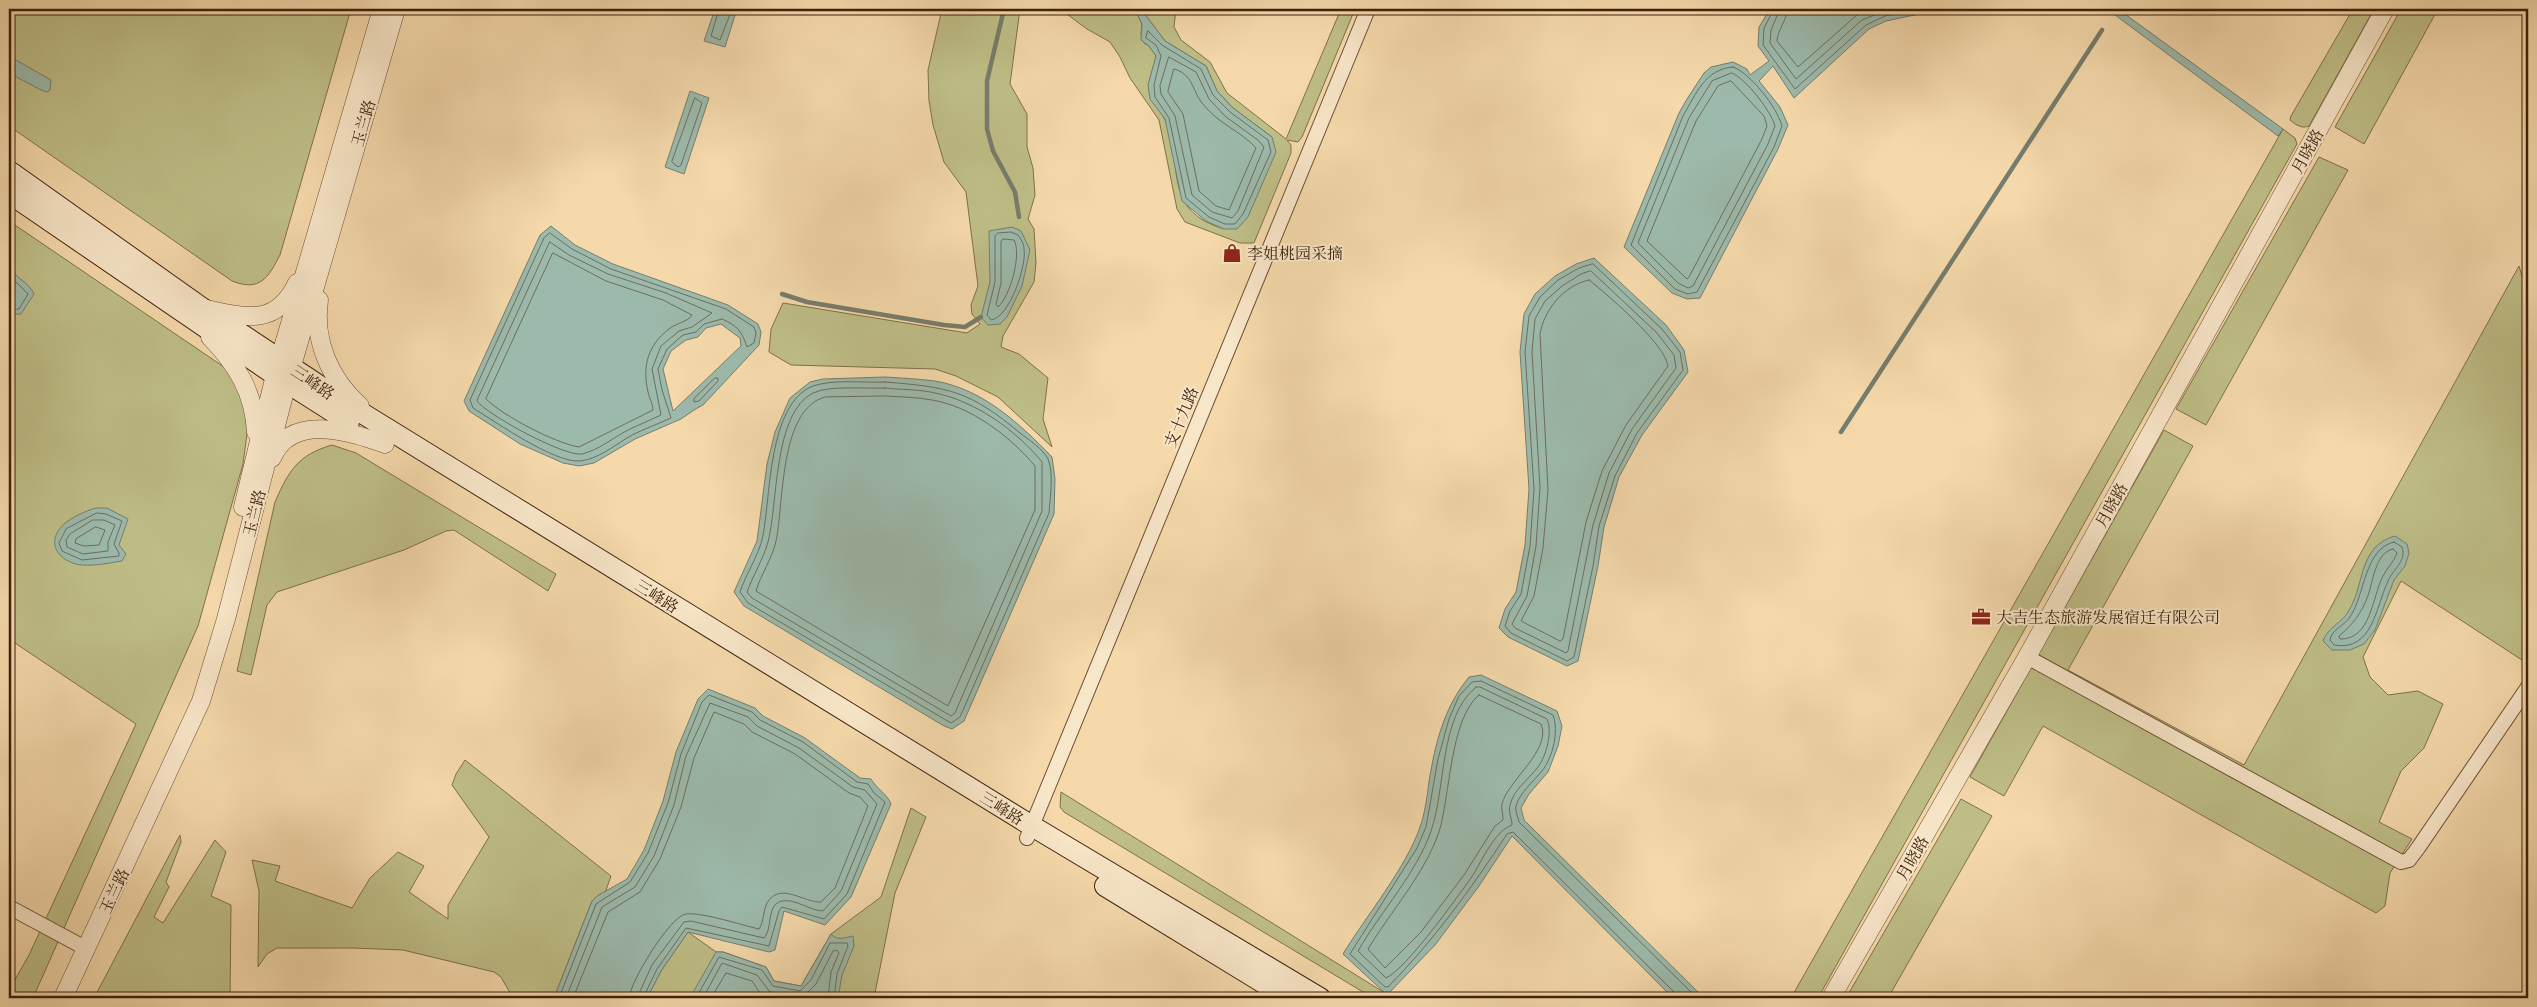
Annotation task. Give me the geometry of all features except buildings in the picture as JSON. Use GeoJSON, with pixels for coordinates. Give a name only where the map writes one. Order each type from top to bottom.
{"type":"FeatureCollection","features":[{"type":"Feature","properties":{"kind":"main road","name":"三峰路"},"geometry":{"type":"LineString","coordinates":[[9,171],[198,314]]}},
{"type":"Feature","properties":{"kind":"main road","name":"三峰路"},"geometry":{"type":"LineString","coordinates":[[9,193],[387,437],[1029,832],[1288,998]]}},
{"type":"Feature","properties":{"kind":"main road","name":"三峰路"},"geometry":{"type":"LineString","coordinates":[[1029,832],[1320,998]]}},
{"type":"Feature","properties":{"kind":"street","name":"玉兰路"},"geometry":{"type":"LineString","coordinates":[[63,998],[83,946],[201,701],[226,619],[255,484],[382,9]]}},
{"type":"Feature","properties":{"kind":"street","name":"玉兰路"},"geometry":{"type":"LineString","coordinates":[[318,253],[396,9]]}},
{"type":"Feature","properties":{"kind":"street","name":"支十九路"},"geometry":{"type":"LineString","coordinates":[[1029,832],[1368,9]]}},
{"type":"Feature","properties":{"kind":"street","name":"月晓路"},"geometry":{"type":"LineString","coordinates":[[1831,998],[2027,656],[2386,9]]}},
{"type":"Feature","properties":{"kind":"street"},"geometry":{"type":"LineString","coordinates":[[198,314],[246,317],[265,316],[279,308],[292,294],[318,253]]}},
{"type":"Feature","properties":{"kind":"street"},"geometry":{"type":"LineString","coordinates":[[318,253],[317,315],[320,338],[328,368],[345,392],[387,437]]}},
{"type":"Feature","properties":{"kind":"street"},"geometry":{"type":"LineString","coordinates":[[198,314],[226,353],[248,390],[254,411],[256,434],[255,484]]}},
{"type":"Feature","properties":{"kind":"street"},"geometry":{"type":"LineString","coordinates":[[255,484],[283,441],[299,432],[323,428],[387,437]]}},
{"type":"Feature","properties":{"kind":"street"},"geometry":{"type":"LineString","coordinates":[[2027,656],[2401,862],[2409,860],[2418,848],[2528,687]]}},
{"type":"Feature","properties":{"kind":"street"},"geometry":{"type":"LineString","coordinates":[[9,907],[83,946]]}},
{"type":"Feature","properties":{"kind":"street","name":"玉兰路"},"geometry":{"type":"LineString","coordinates":[[51,998],[83,946]]}},
{"type":"Feature","properties":{"kind":"shaded area"},"geometry":{"type":"Polygon","coordinates":[[[9,9],[351,9],[280,255],[262,281],[250,285],[232,281],[9,126],[9,9]]]}},
{"type":"Feature","properties":{"kind":"shaded area"},"geometry":{"type":"Polygon","coordinates":[[[942,9],[1020,9],[1010,84],[1027,114],[1027,147],[1033,168],[1035,195],[1028,219],[1034,229],[1036,263],[1034,282],[1003,336],[1001,347],[1019,354],[1048,378],[1043,419],[1052,447],[998,397],[956,376],[935,369],[791,365],[769,352],[771,329],[783,303],[967,333],[980,324],[972,314],[971,305],[978,286],[966,192],[944,162],[933,125],[929,101],[928,70],[942,9]]]}},
{"type":"Feature","properties":{"kind":"shaded area"},"geometry":{"type":"Polygon","coordinates":[[[1060,9],[1135,9],[1142,24],[1141,34],[1144,43],[1149,46],[1156,56],[1150,78],[1149,91],[1152,100],[1163,115],[1171,137],[1182,198],[1191,210],[1204,220],[1224,229],[1272,137],[1233,108],[1217,91],[1206,66],[1165,41],[1141,9],[1176,9],[1174,27],[1181,40],[1210,62],[1227,93],[1286,139],[1341,9],[1355,9],[1302,137],[1298,142],[1287,140],[1291,145],[1291,153],[1254,243],[1240,243],[1185,222],[1177,209],[1159,120],[1130,78],[1110,42],[1087,29],[1060,9]]]}},
{"type":"Feature","properties":{"kind":"shaded area"},"geometry":{"type":"Polygon","coordinates":[[[2353,9],[2374,9],[2309,126],[2299,126],[2290,120],[2291,116],[2353,9]]]}},
{"type":"Feature","properties":{"kind":"shaded area"},"geometry":{"type":"Polygon","coordinates":[[[2401,9],[2438,9],[2364,144],[2335,127],[2401,9]]]}},
{"type":"Feature","properties":{"kind":"shaded area"},"geometry":{"type":"Polygon","coordinates":[[[2283,129],[2295,138],[2297,144],[1818,998],[1791,998],[2283,129]]]}},
{"type":"Feature","properties":{"kind":"shaded area"},"geometry":{"type":"Polygon","coordinates":[[[2319,157],[2348,170],[2206,425],[2176,409],[2319,157]]]}},
{"type":"Feature","properties":{"kind":"shaded area"},"geometry":{"type":"Polygon","coordinates":[[[9,221],[227,369],[233,375],[249,419],[243,464],[198,626],[33,998],[9,998],[9,990],[29,955],[136,724],[9,639],[9,221]]]}},
{"type":"Feature","properties":{"kind":"shaded area"},"geometry":{"type":"Polygon","coordinates":[[[2519,266],[2528,296],[2528,664],[2401,581],[2363,657],[2370,677],[2388,695],[2418,691],[2443,704],[2424,748],[2401,771],[2379,822],[2412,839],[2390,873],[2385,906],[2376,913],[2043,726],[2004,796],[1970,777],[2164,430],[2193,446],[2068,670],[2244,765],[2519,266]]]}},
{"type":"Feature","properties":{"kind":"shaded area"},"geometry":{"type":"Polygon","coordinates":[[[332,445],[356,453],[556,574],[548,591],[454,530],[446,531],[404,550],[277,592],[267,605],[251,675],[237,671],[275,502],[285,481],[296,465],[320,449],[332,445]]]}},
{"type":"Feature","properties":{"kind":"shaded area"},"geometry":{"type":"Polygon","coordinates":[[[465,760],[611,876],[605,893],[597,896],[592,901],[554,998],[513,998],[501,977],[494,972],[403,950],[277,948],[267,954],[258,967],[259,891],[252,860],[280,866],[275,881],[352,908],[370,878],[398,852],[424,866],[409,892],[448,919],[448,905],[489,837],[452,785],[456,774],[465,760]]]}},
{"type":"Feature","properties":{"kind":"shaded area"},"geometry":{"type":"Polygon","coordinates":[[[1061,792],[1393,998],[1373,998],[1064,812],[1060,807],[1061,792]]]}},
{"type":"Feature","properties":{"kind":"shaded area"},"geometry":{"type":"Polygon","coordinates":[[[1961,799],[1992,816],[1888,998],[1846,998],[1961,799]]]}},
{"type":"Feature","properties":{"kind":"shaded area"},"geometry":{"type":"Polygon","coordinates":[[[911,808],[926,817],[895,893],[874,998],[647,998],[661,971],[688,932],[716,952],[723,952],[766,967],[774,981],[801,986],[831,934],[881,897],[911,808]]]}},
{"type":"Feature","properties":{"kind":"shaded area"},"geometry":{"type":"Polygon","coordinates":[[[180,835],[181,842],[166,882],[169,887],[154,917],[163,923],[215,840],[226,852],[211,896],[231,905],[230,998],[94,998],[180,835]]]}},
{"type":"Feature","properties":{"kind":"water"},"geometry":{"type":"Polygon","coordinates":[[[715,9],[737,9],[725,47],[704,41],[715,9]]]}},
{"type":"Feature","properties":{"kind":"water"},"geometry":{"type":"Polygon","coordinates":[[[1135,9],[1141,9],[1165,41],[1206,66],[1217,91],[1233,108],[1272,137],[1276,152],[1248,217],[1237,229],[1224,229],[1206,221],[1182,201],[1165,119],[1150,99],[1148,85],[1156,56],[1149,46],[1141,40],[1142,24],[1135,9]]]}},
{"type":"Feature","properties":{"kind":"water"},"geometry":{"type":"Polygon","coordinates":[[[1770,9],[1943,9],[1886,21],[1869,29],[1794,98],[1773,66],[1759,81],[1780,107],[1788,125],[1778,149],[1700,298],[1687,299],[1672,293],[1624,247],[1679,113],[1704,73],[1711,67],[1733,62],[1747,69],[1750,75],[1769,61],[1758,46],[1759,27],[1770,9]]]}},
{"type":"Feature","properties":{"kind":"water"},"geometry":{"type":"Polygon","coordinates":[[[2107,9],[2118,9],[2283,129],[2278,136],[2107,9]]]}},
{"type":"Feature","properties":{"kind":"water"},"geometry":{"type":"Polygon","coordinates":[[[9,56],[51,80],[50,90],[47,92],[41,90],[9,73],[9,56]]]}},
{"type":"Feature","properties":{"kind":"water"},"geometry":{"type":"Polygon","coordinates":[[[690,91],[709,98],[684,174],[665,167],[690,91]]]}},
{"type":"Feature","properties":{"kind":"water"},"geometry":{"type":"Polygon","coordinates":[[[551,226],[575,245],[613,264],[728,305],[758,324],[761,332],[759,345],[703,405],[681,419],[635,439],[594,463],[579,466],[563,463],[520,444],[469,411],[464,401],[540,235],[551,226]],[[721,324],[706,328],[698,337],[686,340],[671,351],[663,369],[673,411],[741,346],[740,338],[721,324]]]}},
{"type":"Feature","properties":{"kind":"water"},"geometry":{"type":"Polygon","coordinates":[[[1012,227],[1021,231],[1030,250],[1022,286],[1007,317],[1000,324],[988,325],[981,317],[990,282],[989,231],[1012,227]]]}},
{"type":"Feature","properties":{"kind":"water"},"geometry":{"type":"Polygon","coordinates":[[[9,245],[15,249],[10,267],[29,286],[34,294],[21,314],[9,314],[9,245]]]}},
{"type":"Feature","properties":{"kind":"water"},"geometry":{"type":"Polygon","coordinates":[[[1594,258],[1666,325],[1684,350],[1688,372],[1642,435],[1619,477],[1604,527],[1598,566],[1578,661],[1567,666],[1508,637],[1499,628],[1505,609],[1516,592],[1525,545],[1529,489],[1520,352],[1524,314],[1535,294],[1555,276],[1576,264],[1594,258]]]}},
{"type":"Feature","properties":{"kind":"water"},"geometry":{"type":"Polygon","coordinates":[[[885,377],[935,381],[969,392],[1000,410],[1027,432],[1052,457],[1055,479],[1054,514],[964,721],[952,729],[744,606],[734,592],[757,541],[767,464],[775,432],[790,398],[810,382],[823,379],[885,377]]]}},
{"type":"Feature","properties":{"kind":"water"},"geometry":{"type":"Polygon","coordinates":[[[96,508],[107,508],[128,519],[119,545],[126,554],[122,561],[102,564],[83,565],[68,561],[62,557],[55,546],[57,533],[69,520],[96,508]]]}},
{"type":"Feature","properties":{"kind":"water"},"geometry":{"type":"Polygon","coordinates":[[[2395,536],[2407,544],[2409,553],[2405,566],[2394,580],[2375,630],[2364,644],[2350,650],[2332,650],[2323,641],[2330,630],[2346,615],[2357,593],[2368,559],[2374,549],[2383,541],[2395,536]]]}},
{"type":"Feature","properties":{"kind":"water"},"geometry":{"type":"Polygon","coordinates":[[[1481,675],[1557,711],[1562,726],[1558,746],[1548,772],[1529,794],[1521,808],[1524,820],[1704,998],[1673,998],[1512,836],[1479,886],[1435,945],[1387,995],[1343,954],[1396,875],[1414,843],[1426,805],[1434,754],[1447,713],[1469,677],[1481,675]]]}},
{"type":"Feature","properties":{"kind":"water"},"geometry":{"type":"Polygon","coordinates":[[[708,689],[755,708],[763,716],[805,738],[860,778],[871,779],[885,795],[891,804],[851,897],[825,925],[784,911],[775,950],[769,952],[688,932],[661,971],[647,998],[554,998],[592,901],[597,896],[627,879],[644,850],[663,801],[676,752],[698,699],[708,689]]]}},
{"type":"Feature","properties":{"kind":"water"},"geometry":{"type":"Polygon","coordinates":[[[831,934],[838,938],[853,936],[854,946],[842,975],[838,998],[690,998],[716,952],[723,952],[766,967],[774,981],[801,986],[831,934]]]}},
{"type":"Feature","properties":{"kind":"waterway"},"geometry":{"type":"LineString","coordinates":[[1004,9],[987,81],[987,129],[993,151],[1015,192],[1019,217]]}},
{"type":"Feature","properties":{"kind":"waterway"},"geometry":{"type":"LineString","coordinates":[[1841,432],[2102,30]]}},
{"type":"Feature","properties":{"kind":"waterway"},"geometry":{"type":"LineString","coordinates":[[782,294],[807,302],[944,325],[965,327],[981,317]]}},
{"type":"Feature","properties":{"kind":"place","name":"李姐桃园采摘"},"geometry":{"type":"Point","coordinates":[1232,253]}},
{"type":"Feature","properties":{"kind":"place","name":"大吉生态旅游发展宿迁有限公司"},"geometry":{"type":"Point","coordinates":[1981,617]}}]}
